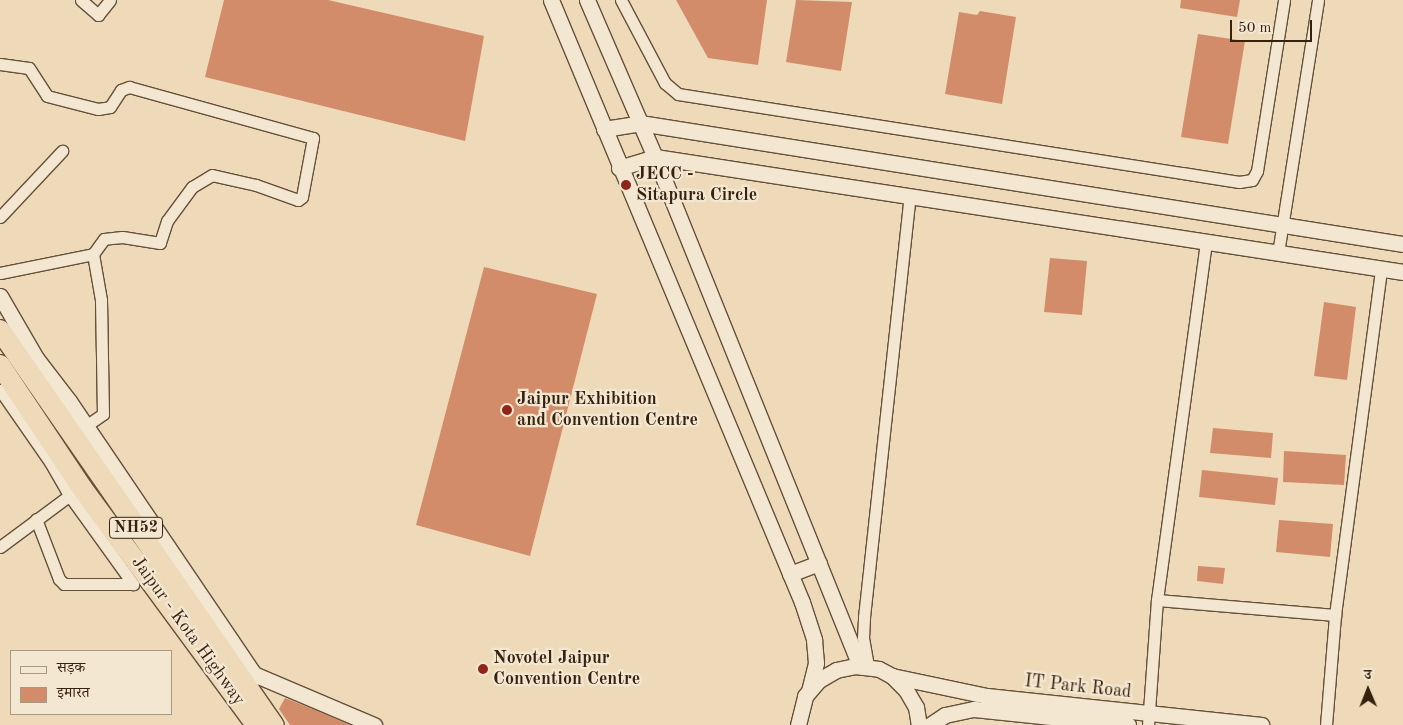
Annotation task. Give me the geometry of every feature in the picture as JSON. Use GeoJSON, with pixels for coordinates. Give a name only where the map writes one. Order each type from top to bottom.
{"type":"FeatureCollection","features":[{"type":"Feature","properties":{"kind":"highway","name":"Jaipur - Kota Highway"},"geometry":{"type":"LineString","coordinates":[[0,330],[79,430],[206,628],[274,725]]}},
{"type":"Feature","properties":{"kind":"highway","name":"Jaipur - Kota Highway"},"geometry":{"type":"LineString","coordinates":[[0,365],[75,491],[256,725]]}},
{"type":"Feature","properties":{"kind":"street"},"geometry":{"type":"LineString","coordinates":[[81,0],[98,15],[110,0]]}},
{"type":"Feature","properties":{"kind":"street"},"geometry":{"type":"LineString","coordinates":[[551,0],[619,168],[790,574],[814,640],[816,663],[809,691],[798,715],[798,725]]}},
{"type":"Feature","properties":{"kind":"street"},"geometry":{"type":"LineString","coordinates":[[587,0],[655,157],[818,563],[864,666]]}},
{"type":"Feature","properties":{"kind":"street"},"geometry":{"type":"LineString","coordinates":[[621,0],[665,83],[678,94],[1239,182],[1252,180],[1257,171],[1284,0]]}},
{"type":"Feature","properties":{"kind":"street"},"geometry":{"type":"LineString","coordinates":[[1278,253],[1318,0]]}},
{"type":"Feature","properties":{"kind":"street"},"geometry":{"type":"LineString","coordinates":[[0,64],[30,68],[41,91],[47,96],[98,109],[110,107],[121,90],[129,88],[313,138],[302,197],[298,200],[256,185],[212,175],[192,188],[167,221],[160,243],[122,237],[104,240],[93,254],[0,273]]}},
{"type":"Feature","properties":{"kind":"street"},"geometry":{"type":"LineString","coordinates":[[604,129],[640,123],[1403,244]]}},
{"type":"Feature","properties":{"kind":"street"},"geometry":{"type":"LineString","coordinates":[[0,217],[62,151]]}},
{"type":"Feature","properties":{"kind":"street"},"geometry":{"type":"LineString","coordinates":[[619,168],[655,157],[1403,272]]}},
{"type":"Feature","properties":{"kind":"street"},"geometry":{"type":"LineString","coordinates":[[864,666],[864,618],[910,196]]}},
{"type":"Feature","properties":{"kind":"street"},"geometry":{"type":"LineString","coordinates":[[1148,719],[1157,600],[1206,242]]}},
{"type":"Feature","properties":{"kind":"street"},"geometry":{"type":"LineString","coordinates":[[79,430],[103,414],[101,309],[93,254]]}},
{"type":"Feature","properties":{"kind":"street"},"geometry":{"type":"LineString","coordinates":[[1326,725],[1335,616],[1381,268]]}},
{"type":"Feature","properties":{"kind":"street"},"geometry":{"type":"LineString","coordinates":[[0,296],[79,430],[256,677]]}},
{"type":"Feature","properties":{"kind":"street"},"geometry":{"type":"LineString","coordinates":[[0,390],[50,462],[75,491],[133,584],[64,584],[59,579],[36,519]]}},
{"type":"Feature","properties":{"kind":"street"},"geometry":{"type":"LineString","coordinates":[[0,547],[75,491]]}},
{"type":"Feature","properties":{"kind":"street"},"geometry":{"type":"LineString","coordinates":[[790,574],[818,563]]}},
{"type":"Feature","properties":{"kind":"street"},"geometry":{"type":"LineString","coordinates":[[1157,600],[1335,616]]}},
{"type":"Feature","properties":{"kind":"street"},"geometry":{"type":"LineString","coordinates":[[206,628],[239,665],[256,677],[374,725]]}},
{"type":"Feature","properties":{"kind":"street"},"geometry":{"type":"LineString","coordinates":[[809,691],[819,680],[836,670],[864,666],[892,676],[906,690],[916,707],[918,725]]}},
{"type":"Feature","properties":{"kind":"street","name":"IT Park Road"},"geometry":{"type":"LineString","coordinates":[[892,676],[987,696],[1148,719],[1261,725]]}},
{"type":"Feature","properties":{"kind":"street","name":"IT Park Road"},"geometry":{"type":"LineString","coordinates":[[930,725],[945,715],[974,709],[1128,725]]}},
{"type":"Feature","properties":{"kind":"building"},"geometry":{"type":"Polygon","coordinates":[[[224,0],[328,0],[484,36],[465,141],[205,77],[224,0]]]}},
{"type":"Feature","properties":{"kind":"building"},"geometry":{"type":"Polygon","coordinates":[[[676,0],[767,0],[758,65],[708,58],[676,0]]]}},
{"type":"Feature","properties":{"kind":"building"},"geometry":{"type":"Polygon","coordinates":[[[796,0],[852,2],[841,71],[786,62],[796,0]]]}},
{"type":"Feature","properties":{"kind":"building"},"geometry":{"type":"Polygon","coordinates":[[[1181,0],[1240,0],[1237,17],[1180,8],[1181,0]]]}},
{"type":"Feature","properties":{"kind":"building"},"geometry":{"type":"Polygon","coordinates":[[[980,11],[1016,17],[1002,104],[945,94],[959,12],[977,15],[980,11]]]}},
{"type":"Feature","properties":{"kind":"building"},"geometry":{"type":"Polygon","coordinates":[[[1198,34],[1245,41],[1228,144],[1181,137],[1198,34]]]}},
{"type":"Feature","properties":{"kind":"building"},"geometry":{"type":"Polygon","coordinates":[[[1050,258],[1087,261],[1082,315],[1044,312],[1050,258]]]}},
{"type":"Feature","properties":{"kind":"building","name":"Jaipur Exhibition and Convention Centre"},"geometry":{"type":"Polygon","coordinates":[[[484,267],[597,294],[530,556],[416,525],[484,267]]]}},
{"type":"Feature","properties":{"kind":"building"},"geometry":{"type":"Polygon","coordinates":[[[1324,302],[1356,307],[1347,380],[1314,376],[1324,302]]]}},
{"type":"Feature","properties":{"kind":"building"},"geometry":{"type":"Polygon","coordinates":[[[1213,428],[1273,433],[1271,458],[1210,453],[1213,428]]]}},
{"type":"Feature","properties":{"kind":"building"},"geometry":{"type":"Polygon","coordinates":[[[1284,451],[1346,455],[1344,485],[1283,482],[1284,451]]]}},
{"type":"Feature","properties":{"kind":"building"},"geometry":{"type":"Polygon","coordinates":[[[1202,470],[1278,478],[1275,505],[1199,497],[1202,470]]]}},
{"type":"Feature","properties":{"kind":"building"},"geometry":{"type":"Polygon","coordinates":[[[1279,520],[1333,524],[1330,557],[1276,552],[1279,520]]]}},
{"type":"Feature","properties":{"kind":"building"},"geometry":{"type":"Polygon","coordinates":[[[1198,566],[1225,568],[1223,584],[1197,581],[1198,566]]]}},
{"type":"Feature","properties":{"kind":"building"},"geometry":{"type":"Polygon","coordinates":[[[285,698],[350,725],[290,725],[279,709],[285,698]]]}},
{"type":"Feature","properties":{"kind":"place","name":"JECC - Sitapura Circle"},"geometry":{"type":"Point","coordinates":[626,185]}},
{"type":"Feature","properties":{"kind":"place","name":"Jaipur Exhibition and Convention Centre"},"geometry":{"type":"Point","coordinates":[507,410]}},
{"type":"Feature","properties":{"kind":"place","name":"Novotel Jaipur Convention Centre"},"geometry":{"type":"Point","coordinates":[483,669]}}]}
